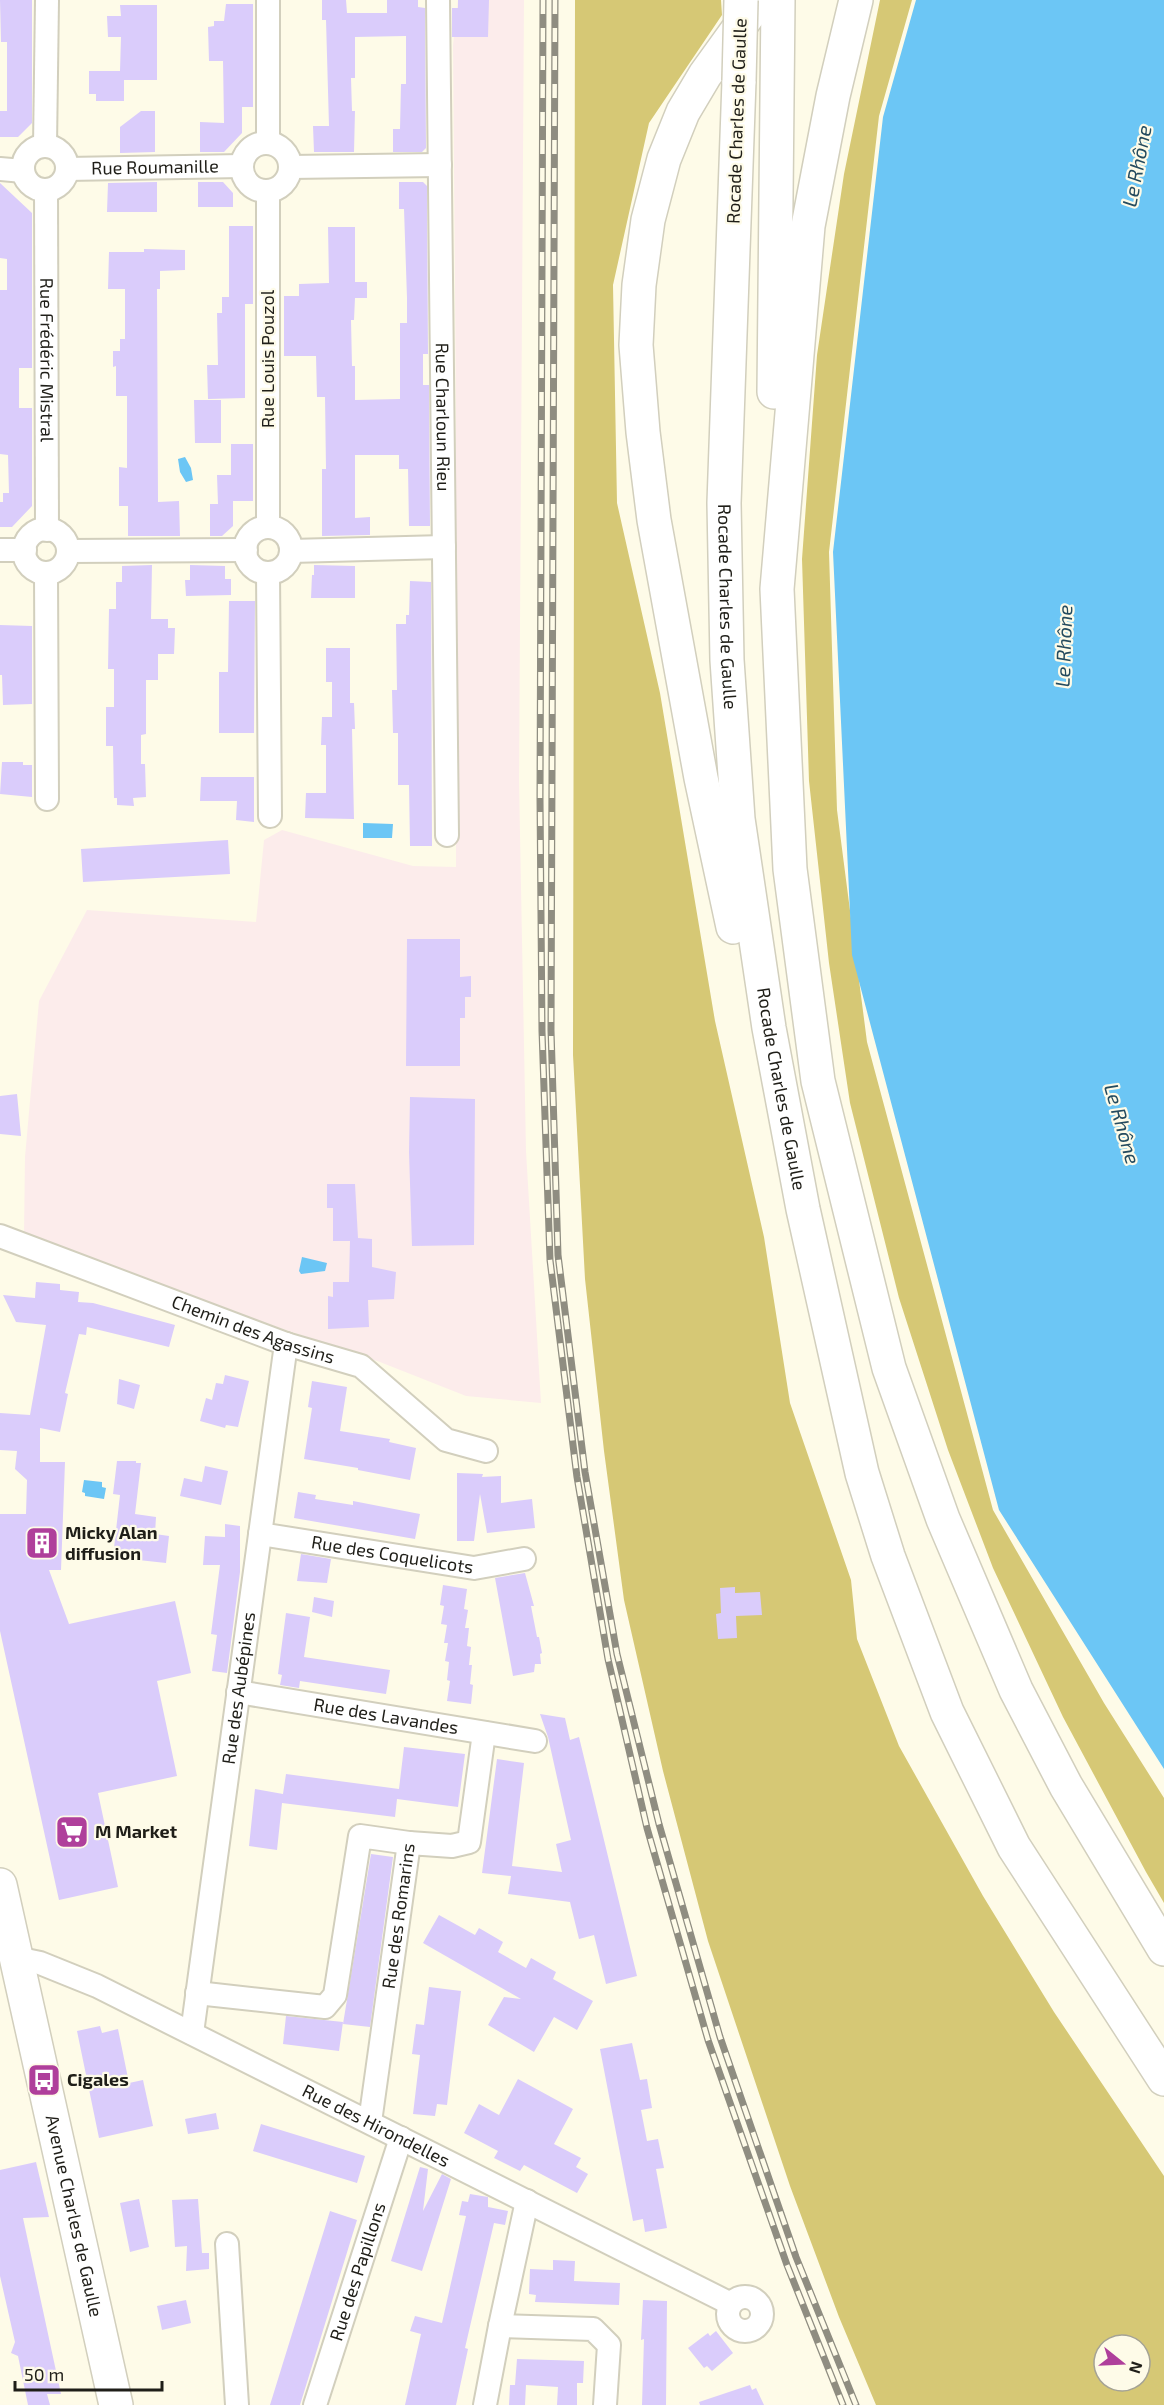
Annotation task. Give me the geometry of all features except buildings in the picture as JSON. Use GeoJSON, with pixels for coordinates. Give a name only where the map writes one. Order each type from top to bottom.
{"type":"FeatureCollection","features":[{"type":"Feature","properties":{"kind":"main road","name":"Rocade Charles de Gaulle"},"geometry":{"type":"LineString","coordinates":[[741,0],[724,503],[727,660],[738,819],[769,1028],[803,1209],[862,1473],[888,1556],[947,1712],[1014,1847],[1164,2079]]}},
{"type":"Feature","properties":{"kind":"main road"},"geometry":{"type":"LineString","coordinates":[[856,0],[833,96],[808,226],[777,589],[790,869],[818,1082],[889,1368],[943,1519],[1016,1690],[1066,1786],[1164,1949]]}},
{"type":"Feature","properties":{"kind":"main road","name":"Rocade Charles de Gaulle"},"geometry":{"type":"LineString","coordinates":[[772,4],[772,491],[777,589]]}},
{"type":"Feature","properties":{"kind":"main road"},"geometry":{"type":"LineString","coordinates":[[772,4],[705,75],[683,112],[664,159],[648,220],[639,285],[636,345],[643,432],[654,520],[701,778],[724,880],[784,1184],[803,1209]]}},
{"type":"Feature","properties":{"kind":"main road","name":"Avenue Charles de Gaulle"},"geometry":{"type":"LineString","coordinates":[[0,1885],[116,2405]]}},
{"type":"Feature","properties":{"kind":"street"},"geometry":{"type":"LineString","coordinates":[[45,146],[47,0]]}},
{"type":"Feature","properties":{"kind":"street"},"geometry":{"type":"LineString","coordinates":[[268,0],[268,143]]}},
{"type":"Feature","properties":{"kind":"street","name":"Rue Charloun Rieu"},"geometry":{"type":"LineString","coordinates":[[438,0],[447,835]]}},
{"type":"Feature","properties":{"kind":"street"},"geometry":{"type":"LineString","coordinates":[[268,143],[281,148],[289,160],[290,167],[286,180],[275,189],[262,191],[245,179],[242,166],[251,149],[268,143]]}},
{"type":"Feature","properties":{"kind":"street"},"geometry":{"type":"LineString","coordinates":[[45,146],[61,152],[68,169],[58,186],[46,190],[40,190],[28,183],[23,171],[28,153],[45,146]]}},
{"type":"Feature","properties":{"kind":"street"},"geometry":{"type":"LineString","coordinates":[[290,167],[440,165]]}},
{"type":"Feature","properties":{"kind":"street","name":"Rue Roumanille"},"geometry":{"type":"LineString","coordinates":[[68,169],[242,166]]}},
{"type":"Feature","properties":{"kind":"street"},"geometry":{"type":"LineString","coordinates":[[0,169],[23,171]]}},
{"type":"Feature","properties":{"kind":"street","name":"Rue Frédéric Mistral"},"geometry":{"type":"LineString","coordinates":[[46,190],[47,530]]}},
{"type":"Feature","properties":{"kind":"street","name":"Rue Louis Pouzol"},"geometry":{"type":"LineString","coordinates":[[268,191],[268,527]]}},
{"type":"Feature","properties":{"kind":"street"},"geometry":{"type":"LineString","coordinates":[[268,527],[285,534],[291,551],[284,567],[268,573],[254,568],[249,563],[246,550],[247,543],[255,532],[268,527]]}},
{"type":"Feature","properties":{"kind":"street"},"geometry":{"type":"LineString","coordinates":[[47,530],[63,537],[68,551],[63,566],[46,573],[30,566],[26,560],[25,550],[32,535],[47,530]]}},
{"type":"Feature","properties":{"kind":"street"},"geometry":{"type":"LineString","coordinates":[[291,551],[444,547]]}},
{"type":"Feature","properties":{"kind":"street"},"geometry":{"type":"LineString","coordinates":[[0,550],[25,550]]}},
{"type":"Feature","properties":{"kind":"street"},"geometry":{"type":"LineString","coordinates":[[68,551],[246,550]]}},
{"type":"Feature","properties":{"kind":"street"},"geometry":{"type":"LineString","coordinates":[[46,573],[47,799]]}},
{"type":"Feature","properties":{"kind":"street"},"geometry":{"type":"LineString","coordinates":[[268,573],[270,816]]}},
{"type":"Feature","properties":{"kind":"street","name":"Chemin des Agassins"},"geometry":{"type":"LineString","coordinates":[[0,1236],[286,1344],[361,1366],[446,1440],[486,1451]]}},
{"type":"Feature","properties":{"kind":"street","name":"Rue des Aubépines"},"geometry":{"type":"LineString","coordinates":[[192,2033],[286,1344]]}},
{"type":"Feature","properties":{"kind":"street","name":"Rue des Coquelicots"},"geometry":{"type":"LineString","coordinates":[[260,1533],[288,1540],[474,1568],[524,1559]]}},
{"type":"Feature","properties":{"kind":"street","name":"Rue des Lavandes"},"geometry":{"type":"LineString","coordinates":[[238,1692],[535,1741]]}},
{"type":"Feature","properties":{"kind":"street","name":"Rue des Romarins"},"geometry":{"type":"LineString","coordinates":[[370,2122],[409,1843],[452,1846],[469,1842],[484,1733]]}},
{"type":"Feature","properties":{"kind":"street"},"geometry":{"type":"LineString","coordinates":[[197,1993],[325,2007],[335,1995],[360,1836],[409,1843]]}},
{"type":"Feature","properties":{"kind":"street","name":"Rue des Hirondelles"},"geometry":{"type":"LineString","coordinates":[[16,1958],[40,1963],[97,1986],[730,2304]]}},
{"type":"Feature","properties":{"kind":"street","name":"Rue des Papillons"},"geometry":{"type":"LineString","coordinates":[[315,2405],[401,2138]]}},
{"type":"Feature","properties":{"kind":"street"},"geometry":{"type":"LineString","coordinates":[[485,2405],[527,2201]]}},
{"type":"Feature","properties":{"kind":"street"},"geometry":{"type":"LineString","coordinates":[[227,2244],[237,2405]]}},
{"type":"Feature","properties":{"kind":"street"},"geometry":{"type":"LineString","coordinates":[[500,2326],[593,2329],[609,2345],[605,2405]]}},
{"type":"Feature","properties":{"kind":"shaded area"},"geometry":{"type":"Polygon","coordinates":[[[458,0],[524,0],[519,781],[526,1151],[541,1403],[466,1396],[380,1362],[225,1309],[24,1234],[25,1157],[39,1001],[87,910],[256,922],[264,840],[282,830],[413,866],[456,867],[453,45],[458,0]]]}},
{"type":"Feature","properties":{"kind":"shaded area"},"geometry":{"type":"Polygon","coordinates":[[[575,0],[721,0],[722,15],[649,123],[613,285],[617,503],[660,693],[715,1021],[764,1237],[790,1403],[851,1580],[857,1639],[899,1746],[983,1896],[1054,2012],[1164,2176],[1164,2405],[876,2405],[839,2317],[790,2186],[708,1941],[663,1771],[624,1600],[604,1451],[585,1279],[573,1055],[575,0]]]}},
{"type":"Feature","properties":{"kind":"shaded area"},"geometry":{"type":"Polygon","coordinates":[[[880,0],[912,0],[879,116],[829,552],[837,810],[867,1042],[993,1510],[1104,1703],[1164,1798],[1164,1903],[1063,1717],[993,1568],[948,1450],[899,1298],[850,1103],[829,963],[809,781],[802,559],[817,355],[844,174],[880,0]]]}},
{"type":"Feature","properties":{"kind":"water","name":"Le Rhône"},"geometry":{"type":"Polygon","coordinates":[[[916,0],[1164,0],[1164,1769],[999,1510],[852,955],[833,552],[883,117],[916,0]]]}},
{"type":"Feature","properties":{"kind":"water"},"geometry":{"type":"Polygon","coordinates":[[[185,457],[191,468],[193,480],[186,482],[180,472],[178,459],[185,457]]]}},
{"type":"Feature","properties":{"kind":"water"},"geometry":{"type":"Polygon","coordinates":[[[363,823],[393,824],[392,838],[363,838],[363,823]]]}},
{"type":"Feature","properties":{"kind":"water"},"geometry":{"type":"Polygon","coordinates":[[[302,1257],[327,1263],[325,1271],[301,1274],[299,1271],[302,1257]]]}},
{"type":"Feature","properties":{"kind":"water"},"geometry":{"type":"Polygon","coordinates":[[[84,1480],[102,1482],[102,1487],[106,1488],[104,1499],[85,1496],[82,1492],[84,1480]]]}},
{"type":"Feature","properties":{"kind":"railway"},"geometry":{"type":"LineString","coordinates":[[543,0],[540,798],[542,1031],[550,1260],[577,1477],[608,1659],[647,1828],[708,2040],[787,2265],[843,2405]]}},
{"type":"Feature","properties":{"kind":"railway"},"geometry":{"type":"LineString","coordinates":[[555,0],[551,1030],[558,1255],[585,1472],[617,1654],[659,1824],[720,2037],[796,2257],[856,2405]]}},
{"type":"Feature","properties":{"kind":"place","name":"Micky Alan diffusion"},"geometry":{"type":"Point","coordinates":[42,1543]}},
{"type":"Feature","properties":{"kind":"place","name":"M Market"},"geometry":{"type":"Point","coordinates":[72,1832]}},
{"type":"Feature","properties":{"kind":"place","name":"Cigales"},"geometry":{"type":"Point","coordinates":[44,2080]}}]}
